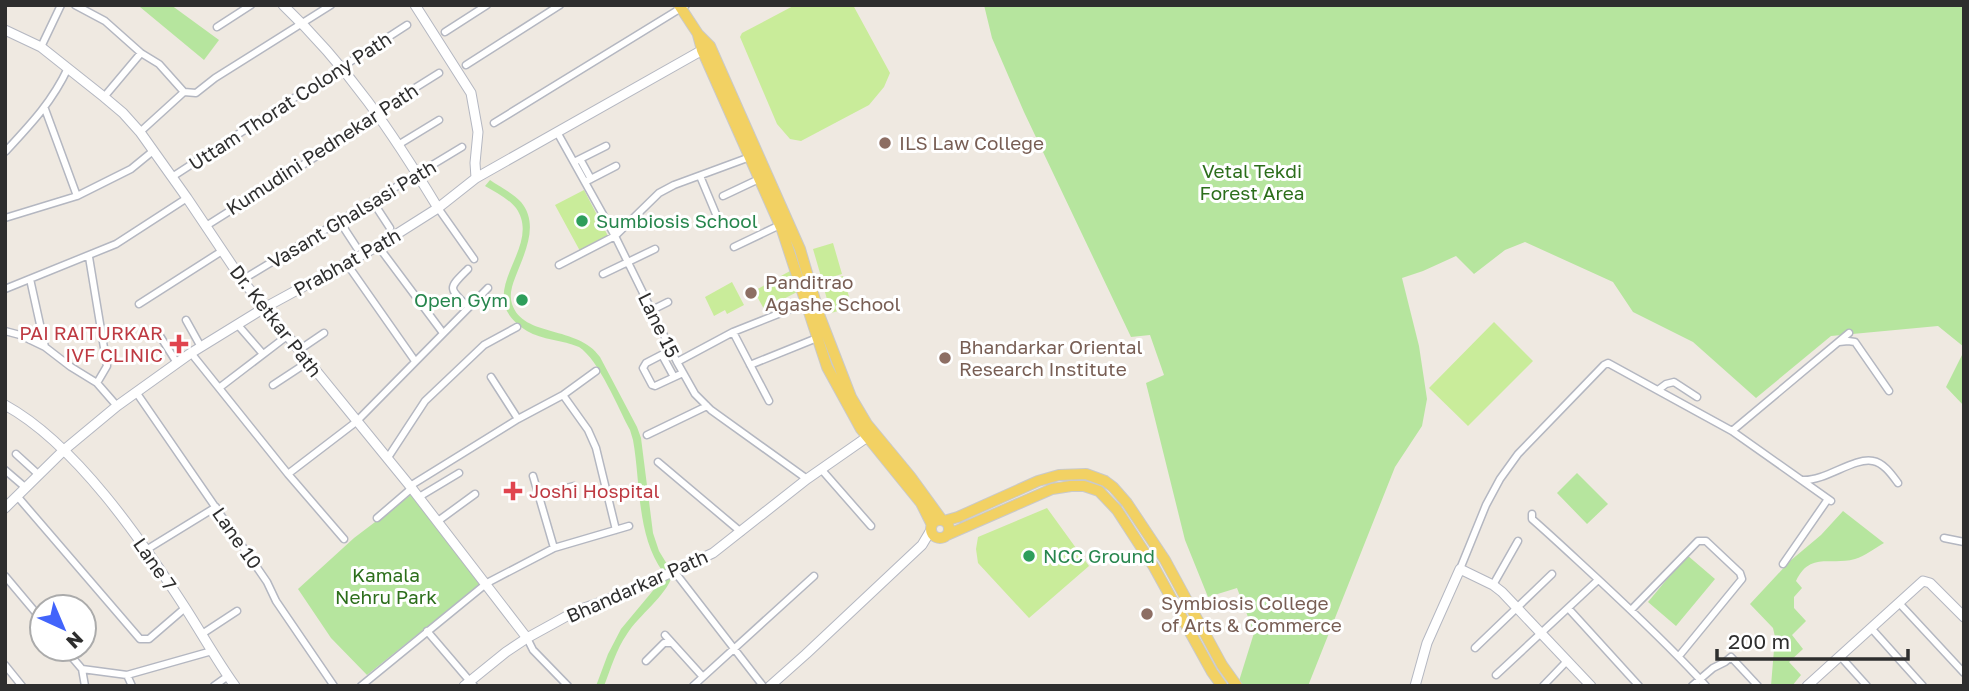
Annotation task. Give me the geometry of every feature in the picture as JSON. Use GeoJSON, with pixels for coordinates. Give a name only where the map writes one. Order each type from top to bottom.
{"type":"FeatureCollection","features":[{"type":"Feature","properties":{"kind":"main road"},"geometry":{"type":"LineString","coordinates":[[682,6],[706,48],[800,249],[820,317],[844,383],[871,435],[910,476],[948,526],[937,532]]}},
{"type":"Feature","properties":{"kind":"main road"},"geometry":{"type":"LineString","coordinates":[[706,48],[780,225],[827,367],[844,401],[921,503],[937,532]]}},
{"type":"Feature","properties":{"kind":"main road"},"geometry":{"type":"LineString","coordinates":[[937,532],[935,521],[958,517],[1038,481],[1059,475],[1086,474],[1105,481],[1127,503],[1165,560],[1222,665],[1237,686]]}},
{"type":"Feature","properties":{"kind":"main road"},"geometry":{"type":"LineString","coordinates":[[937,532],[1052,489],[1084,486],[1098,491],[1117,510],[1154,567],[1222,686]]}},
{"type":"Feature","properties":{"kind":"street"},"geometry":{"type":"LineString","coordinates":[[41,47],[61,5]]}},
{"type":"Feature","properties":{"kind":"street"},"geometry":{"type":"LineString","coordinates":[[75,5],[105,20],[141,53],[159,64],[184,92],[191,94],[200,91],[215,78],[331,5]]}},
{"type":"Feature","properties":{"kind":"street"},"geometry":{"type":"LineString","coordinates":[[217,27],[251,5]]}},
{"type":"Feature","properties":{"kind":"street"},"geometry":{"type":"LineString","coordinates":[[283,5],[342,68],[380,116],[474,259]]}},
{"type":"Feature","properties":{"kind":"street"},"geometry":{"type":"LineString","coordinates":[[415,5],[471,93],[478,132],[476,178]]}},
{"type":"Feature","properties":{"kind":"street"},"geometry":{"type":"LineString","coordinates":[[445,32],[487,5]]}},
{"type":"Feature","properties":{"kind":"street"},"geometry":{"type":"LineString","coordinates":[[466,65],[560,5]]}},
{"type":"Feature","properties":{"kind":"street"},"geometry":{"type":"LineString","coordinates":[[494,123],[682,6]]}},
{"type":"Feature","properties":{"kind":"street","name":"Uttam Thorat Colony Path"},"geometry":{"type":"LineString","coordinates":[[172,177],[407,26]]}},
{"type":"Feature","properties":{"kind":"street","name":"Dr. Ketkar Path"},"geometry":{"type":"LineString","coordinates":[[5,30],[41,47],[123,113],[140,132],[242,280],[419,497],[527,638]]}},
{"type":"Feature","properties":{"kind":"street","name":"Prabhat Path"},"geometry":{"type":"LineString","coordinates":[[5,508],[64,450],[136,391],[191,353],[264,307],[378,246],[438,208],[476,178],[706,48]]}},
{"type":"Feature","properties":{"kind":"street"},"geometry":{"type":"LineString","coordinates":[[104,97],[141,53]]}},
{"type":"Feature","properties":{"kind":"street"},"geometry":{"type":"LineString","coordinates":[[5,152],[45,109],[68,68]]}},
{"type":"Feature","properties":{"kind":"street","name":"Kumudini Pednekar Path"},"geometry":{"type":"LineString","coordinates":[[206,226],[380,116],[383,108],[439,73]]}},
{"type":"Feature","properties":{"kind":"street"},"geometry":{"type":"LineString","coordinates":[[140,132],[184,92]]}},
{"type":"Feature","properties":{"kind":"street"},"geometry":{"type":"LineString","coordinates":[[45,109],[77,196]]}},
{"type":"Feature","properties":{"kind":"street"},"geometry":{"type":"LineString","coordinates":[[398,145],[439,120]]}},
{"type":"Feature","properties":{"kind":"street","name":"Lane 15"},"geometry":{"type":"LineString","coordinates":[[557,132],[588,181],[695,394],[707,406],[807,479]]}},
{"type":"Feature","properties":{"kind":"street"},"geometry":{"type":"LineString","coordinates":[[577,161],[606,146]]}},
{"type":"Feature","properties":{"kind":"street","name":"Vasant Ghalsasi Path"},"geometry":{"type":"LineString","coordinates":[[242,280],[462,147]]}},
{"type":"Feature","properties":{"kind":"street"},"geometry":{"type":"LineString","coordinates":[[5,218],[77,196],[131,169],[153,151]]}},
{"type":"Feature","properties":{"kind":"street"},"geometry":{"type":"LineString","coordinates":[[559,265],[615,236],[659,193],[750,157]]}},
{"type":"Feature","properties":{"kind":"street"},"geometry":{"type":"LineString","coordinates":[[588,181],[616,166]]}},
{"type":"Feature","properties":{"kind":"street"},"geometry":{"type":"LineString","coordinates":[[701,176],[718,219]]}},
{"type":"Feature","properties":{"kind":"street"},"geometry":{"type":"LineString","coordinates":[[723,196],[759,179]]}},
{"type":"Feature","properties":{"kind":"street"},"geometry":{"type":"LineString","coordinates":[[5,289],[89,257],[125,239],[187,198]]}},
{"type":"Feature","properties":{"kind":"street"},"geometry":{"type":"LineString","coordinates":[[373,202],[390,228]]}},
{"type":"Feature","properties":{"kind":"street"},"geometry":{"type":"LineString","coordinates":[[340,222],[357,248]]}},
{"type":"Feature","properties":{"kind":"street"},"geometry":{"type":"LineString","coordinates":[[734,247],[780,225]]}},
{"type":"Feature","properties":{"kind":"street"},"geometry":{"type":"LineString","coordinates":[[378,246],[443,333]]}},
{"type":"Feature","properties":{"kind":"street"},"geometry":{"type":"LineString","coordinates":[[603,274],[654,249]]}},
{"type":"Feature","properties":{"kind":"street"},"geometry":{"type":"LineString","coordinates":[[139,304],[222,251]]}},
{"type":"Feature","properties":{"kind":"street"},"geometry":{"type":"LineString","coordinates":[[89,257],[107,366],[97,383]]}},
{"type":"Feature","properties":{"kind":"street"},"geometry":{"type":"LineString","coordinates":[[347,264],[415,361]]}},
{"type":"Feature","properties":{"kind":"street"},"geometry":{"type":"LineString","coordinates":[[468,269],[452,288],[468,307]]}},
{"type":"Feature","properties":{"kind":"street"},"geometry":{"type":"LineString","coordinates":[[30,279],[45,348]]}},
{"type":"Feature","properties":{"kind":"street"},"geometry":{"type":"LineString","coordinates":[[288,474],[356,422],[488,288]]}},
{"type":"Feature","properties":{"kind":"street"},"geometry":{"type":"LineString","coordinates":[[652,310],[668,302]]}},
{"type":"Feature","properties":{"kind":"street"},"geometry":{"type":"LineString","coordinates":[[677,362],[733,332],[806,303]]}},
{"type":"Feature","properties":{"kind":"street"},"geometry":{"type":"LineString","coordinates":[[186,320],[201,347]]}},
{"type":"Feature","properties":{"kind":"street"},"geometry":{"type":"LineString","coordinates":[[237,324],[263,354]]}},
{"type":"Feature","properties":{"kind":"street"},"geometry":{"type":"LineString","coordinates":[[387,459],[425,401],[484,345],[517,327]]}},
{"type":"Feature","properties":{"kind":"street"},"geometry":{"type":"LineString","coordinates":[[5,331],[20,335],[45,348],[97,383],[117,406]]}},
{"type":"Feature","properties":{"kind":"street"},"geometry":{"type":"LineString","coordinates":[[733,332],[769,401]]}},
{"type":"Feature","properties":{"kind":"street"},"geometry":{"type":"LineString","coordinates":[[299,350],[324,333]]}},
{"type":"Feature","properties":{"kind":"street"},"geometry":{"type":"LineString","coordinates":[[1732,431],[1849,333]]}},
{"type":"Feature","properties":{"kind":"street"},"geometry":{"type":"LineString","coordinates":[[160,336],[177,363]]}},
{"type":"Feature","properties":{"kind":"street"},"geometry":{"type":"LineString","coordinates":[[219,388],[287,336]]}},
{"type":"Feature","properties":{"kind":"street"},"geometry":{"type":"LineString","coordinates":[[750,365],[817,338]]}},
{"type":"Feature","properties":{"kind":"street"},"geometry":{"type":"LineString","coordinates":[[1838,343],[1855,342],[1889,391]]}},
{"type":"Feature","properties":{"kind":"street"},"geometry":{"type":"LineString","coordinates":[[671,350],[646,363],[643,368],[655,386],[683,373]]}},
{"type":"Feature","properties":{"kind":"street"},"geometry":{"type":"LineString","coordinates":[[191,353],[288,474],[344,538]]}},
{"type":"Feature","properties":{"kind":"street"},"geometry":{"type":"LineString","coordinates":[[662,355],[674,377]]}},
{"type":"Feature","properties":{"kind":"street"},"geometry":{"type":"LineString","coordinates":[[273,385],[308,362]]}},
{"type":"Feature","properties":{"kind":"street"},"geometry":{"type":"LineString","coordinates":[[1415,686],[1427,643],[1486,505],[1500,479],[1525,448],[1608,363],[1732,431],[1830,500],[1783,564]]}},
{"type":"Feature","properties":{"kind":"street"},"geometry":{"type":"LineString","coordinates":[[377,518],[411,487],[517,419],[563,395],[596,371]]}},
{"type":"Feature","properties":{"kind":"street"},"geometry":{"type":"LineString","coordinates":[[491,377],[517,419]]}},
{"type":"Feature","properties":{"kind":"street"},"geometry":{"type":"LineString","coordinates":[[1658,390],[1674,382],[1697,397]]}},
{"type":"Feature","properties":{"kind":"street","name":"Lane 10"},"geometry":{"type":"LineString","coordinates":[[136,391],[267,582],[276,601],[334,686]]}},
{"type":"Feature","properties":{"kind":"street"},"geometry":{"type":"LineString","coordinates":[[563,395],[588,430],[596,449],[616,530]]}},
{"type":"Feature","properties":{"kind":"street","name":"Lane 7"},"geometry":{"type":"LineString","coordinates":[[5,405],[18,412],[64,450],[107,499],[146,550],[235,686]]}},
{"type":"Feature","properties":{"kind":"street"},"geometry":{"type":"LineString","coordinates":[[647,435],[707,406]]}},
{"type":"Feature","properties":{"kind":"street","name":"Bhandarkar Path"},"geometry":{"type":"LineString","coordinates":[[469,684],[506,652],[576,611],[629,592],[713,554],[807,479],[871,435]]}},
{"type":"Feature","properties":{"kind":"street"},"geometry":{"type":"LineString","coordinates":[[16,454],[39,475]]}},
{"type":"Feature","properties":{"kind":"street"},"geometry":{"type":"LineString","coordinates":[[658,461],[741,532]]}},
{"type":"Feature","properties":{"kind":"street"},"geometry":{"type":"LineString","coordinates":[[1801,480],[1811,480],[1862,461],[1874,461],[1885,467],[1898,483]]}},
{"type":"Feature","properties":{"kind":"street"},"geometry":{"type":"LineString","coordinates":[[5,470],[26,488]]}},
{"type":"Feature","properties":{"kind":"street"},"geometry":{"type":"LineString","coordinates":[[821,470],[871,526]]}},
{"type":"Feature","properties":{"kind":"street"},"geometry":{"type":"LineString","coordinates":[[419,497],[459,473]]}},
{"type":"Feature","properties":{"kind":"street"},"geometry":{"type":"LineString","coordinates":[[533,476],[554,548]]}},
{"type":"Feature","properties":{"kind":"street"},"geometry":{"type":"LineString","coordinates":[[538,495],[574,486]]}},
{"type":"Feature","properties":{"kind":"street"},"geometry":{"type":"LineString","coordinates":[[438,521],[475,494]]}},
{"type":"Feature","properties":{"kind":"street"},"geometry":{"type":"LineString","coordinates":[[18,496],[140,639],[149,639],[185,608]]}},
{"type":"Feature","properties":{"kind":"street"},"geometry":{"type":"LineString","coordinates":[[146,550],[216,507]]}},
{"type":"Feature","properties":{"kind":"street"},"geometry":{"type":"LineString","coordinates":[[1532,514],[1532,519],[1679,656],[1706,686]]}},
{"type":"Feature","properties":{"kind":"street"},"geometry":{"type":"LineString","coordinates":[[361,686],[486,583],[554,548],[629,526]]}},
{"type":"Feature","properties":{"kind":"street"},"geometry":{"type":"LineString","coordinates":[[770,686],[937,532]]}},
{"type":"Feature","properties":{"kind":"street"},"geometry":{"type":"LineString","coordinates":[[1944,538],[1964,542]]}},
{"type":"Feature","properties":{"kind":"street"},"geometry":{"type":"LineString","coordinates":[[1493,585],[1518,541]]}},
{"type":"Feature","properties":{"kind":"street"},"geometry":{"type":"LineString","coordinates":[[1631,610],[1698,541],[1706,541],[1740,573],[1742,579],[1679,656]]}},
{"type":"Feature","properties":{"kind":"street"},"geometry":{"type":"LineString","coordinates":[[1460,569],[1493,585],[1591,686]]}},
{"type":"Feature","properties":{"kind":"street"},"geometry":{"type":"LineString","coordinates":[[674,571],[763,686]]}},
{"type":"Feature","properties":{"kind":"street"},"geometry":{"type":"LineString","coordinates":[[1475,648],[1552,574]]}},
{"type":"Feature","properties":{"kind":"street"},"geometry":{"type":"LineString","coordinates":[[5,576],[28,603]]}},
{"type":"Feature","properties":{"kind":"street"},"geometry":{"type":"LineString","coordinates":[[693,686],[814,576]]}},
{"type":"Feature","properties":{"kind":"street"},"geometry":{"type":"LineString","coordinates":[[1496,675],[1598,580]]}},
{"type":"Feature","properties":{"kind":"street"},"geometry":{"type":"LineString","coordinates":[[1809,685],[1923,581],[1964,617]]}},
{"type":"Feature","properties":{"kind":"street"},"geometry":{"type":"LineString","coordinates":[[1899,603],[1964,673]]}},
{"type":"Feature","properties":{"kind":"street"},"geometry":{"type":"LineString","coordinates":[[1568,608],[1639,686]]}},
{"type":"Feature","properties":{"kind":"street"},"geometry":{"type":"LineString","coordinates":[[201,634],[237,611]]}},
{"type":"Feature","properties":{"kind":"street"},"geometry":{"type":"LineString","coordinates":[[1871,628],[1923,686]]}},
{"type":"Feature","properties":{"kind":"street"},"geometry":{"type":"LineString","coordinates":[[427,631],[469,684]]}},
{"type":"Feature","properties":{"kind":"street"},"geometry":{"type":"LineString","coordinates":[[665,635],[703,677]]}},
{"type":"Feature","properties":{"kind":"street"},"geometry":{"type":"LineString","coordinates":[[527,638],[533,650],[568,686]]}},
{"type":"Feature","properties":{"kind":"street"},"geometry":{"type":"LineString","coordinates":[[646,661],[664,643],[672,643]]}},
{"type":"Feature","properties":{"kind":"street"},"geometry":{"type":"LineString","coordinates":[[82,669],[127,675],[212,651]]}},
{"type":"Feature","properties":{"kind":"street"},"geometry":{"type":"LineString","coordinates":[[1840,656],[1867,686]]}},
{"type":"Feature","properties":{"kind":"street"},"geometry":{"type":"LineString","coordinates":[[1692,686],[1713,667],[1731,657],[1758,686]]}},
{"type":"Feature","properties":{"kind":"street"},"geometry":{"type":"LineString","coordinates":[[1543,686],[1567,661]]}},
{"type":"Feature","properties":{"kind":"street"},"geometry":{"type":"LineString","coordinates":[[77,663],[82,669],[85,686]]}},
{"type":"Feature","properties":{"kind":"street"},"geometry":{"type":"LineString","coordinates":[[5,666],[22,686]]}},
{"type":"Feature","properties":{"kind":"street"},"geometry":{"type":"LineString","coordinates":[[127,675],[132,686]]}},
{"type":"Feature","properties":{"kind":"street"},"geometry":{"type":"LineString","coordinates":[[214,686],[228,676]]}},
{"type":"Feature","properties":{"kind":"green space"},"geometry":{"type":"Polygon","coordinates":[[[171,5],[219,40],[204,60],[140,7],[171,5]]]}},
{"type":"Feature","properties":{"kind":"green space"},"geometry":{"type":"Polygon","coordinates":[[[795,5],[853,5],[890,73],[884,87],[869,105],[801,141],[790,139],[777,124],[740,37],[742,33],[795,5]]]}},
{"type":"Feature","properties":{"kind":"green space","name":"Vetal Tekdi Forest Area"},"geometry":{"type":"Polygon","coordinates":[[[984,5],[1964,5],[1964,347],[1938,326],[1831,336],[1756,398],[1693,342],[1633,312],[1613,282],[1525,242],[1505,250],[1474,274],[1456,256],[1402,278],[1419,346],[1427,399],[1422,426],[1395,467],[1308,686],[1243,686],[1239,681],[1254,633],[1237,588],[1208,597],[1185,540],[1146,383],[1164,375],[1150,335],[1131,337],[1024,112],[992,38],[984,5]]]}},
{"type":"Feature","properties":{"kind":"green space"},"geometry":{"type":"Polygon","coordinates":[[[490,180],[521,202],[529,220],[526,249],[511,291],[512,304],[518,315],[527,322],[579,340],[600,357],[641,438],[653,533],[659,551],[670,569],[663,572],[648,542],[633,440],[601,373],[579,347],[533,334],[510,317],[504,302],[505,287],[522,239],[522,224],[516,208],[485,186],[490,180]]]}},
{"type":"Feature","properties":{"kind":"green space","name":"Sumbiosis School"},"geometry":{"type":"Polygon","coordinates":[[[584,190],[608,236],[580,251],[555,205],[584,190]]]}},
{"type":"Feature","properties":{"kind":"green space"},"geometry":{"type":"Polygon","coordinates":[[[833,243],[842,274],[822,280],[813,249],[833,243]]]}},
{"type":"Feature","properties":{"kind":"green space"},"geometry":{"type":"Polygon","coordinates":[[[790,271],[799,291],[764,309],[754,291],[790,271]]]}},
{"type":"Feature","properties":{"kind":"green space"},"geometry":{"type":"Polygon","coordinates":[[[843,276],[852,307],[831,313],[822,282],[843,276]]]}},
{"type":"Feature","properties":{"kind":"green space"},"geometry":{"type":"Polygon","coordinates":[[[732,282],[744,305],[727,314],[725,310],[714,316],[705,297],[732,282]]]}},
{"type":"Feature","properties":{"kind":"green space"},"geometry":{"type":"Polygon","coordinates":[[[1494,322],[1533,361],[1468,426],[1429,388],[1494,322]]]}},
{"type":"Feature","properties":{"kind":"green space"},"geometry":{"type":"Polygon","coordinates":[[[1964,351],[1964,406],[1946,387],[1964,351]]]}},
{"type":"Feature","properties":{"kind":"green space"},"geometry":{"type":"Polygon","coordinates":[[[1577,473],[1608,504],[1587,524],[1557,493],[1577,473]]]}},
{"type":"Feature","properties":{"kind":"green space","name":"Kamala Nehru Park"},"geometry":{"type":"Polygon","coordinates":[[[412,494],[483,582],[367,675],[331,638],[298,589],[354,538],[412,494]]]}},
{"type":"Feature","properties":{"kind":"green space","name":"NCC Ground"},"geometry":{"type":"Polygon","coordinates":[[[1047,508],[1089,566],[1029,618],[978,563],[976,549],[978,537],[1047,508]]]}},
{"type":"Feature","properties":{"kind":"green space"},"geometry":{"type":"Polygon","coordinates":[[[1843,511],[1884,543],[1855,559],[1821,561],[1808,566],[1802,572],[1796,581],[1802,588],[1794,597],[1794,608],[1806,621],[1792,635],[1803,649],[1789,662],[1801,675],[1792,686],[1771,686],[1775,637],[1773,628],[1750,604],[1790,561],[1821,535],[1843,511]]]}},
{"type":"Feature","properties":{"kind":"green space"},"geometry":{"type":"Polygon","coordinates":[[[1687,555],[1715,579],[1676,626],[1648,602],[1687,555]]]}},
{"type":"Feature","properties":{"kind":"green space"},"geometry":{"type":"Polygon","coordinates":[[[672,576],[664,591],[623,640],[604,686],[596,686],[621,629],[661,581],[672,576]]]}},
{"type":"Feature","properties":{"kind":"place","name":"ILS Law College"},"geometry":{"type":"Point","coordinates":[885,143]}},
{"type":"Feature","properties":{"kind":"place","name":"Sumbiosis School"},"geometry":{"type":"Point","coordinates":[582,221]}},
{"type":"Feature","properties":{"kind":"place","name":"Panditrao Agashe School"},"geometry":{"type":"Point","coordinates":[751,293]}},
{"type":"Feature","properties":{"kind":"place","name":"Open Gym"},"geometry":{"type":"Point","coordinates":[522,300]}},
{"type":"Feature","properties":{"kind":"place","name":"PAI RAITURKAR IVF CLINIC"},"geometry":{"type":"Point","coordinates":[179,344]}},
{"type":"Feature","properties":{"kind":"place","name":"Bhandarkar Oriental Research Institute"},"geometry":{"type":"Point","coordinates":[945,358]}},
{"type":"Feature","properties":{"kind":"place","name":"Joshi Hospital"},"geometry":{"type":"Point","coordinates":[513,491]}},
{"type":"Feature","properties":{"kind":"place","name":"NCC Ground"},"geometry":{"type":"Point","coordinates":[1029,556]}},
{"type":"Feature","properties":{"kind":"place","name":"Symbiosis College of Arts & Commerce"},"geometry":{"type":"Point","coordinates":[1147,614]}}]}
